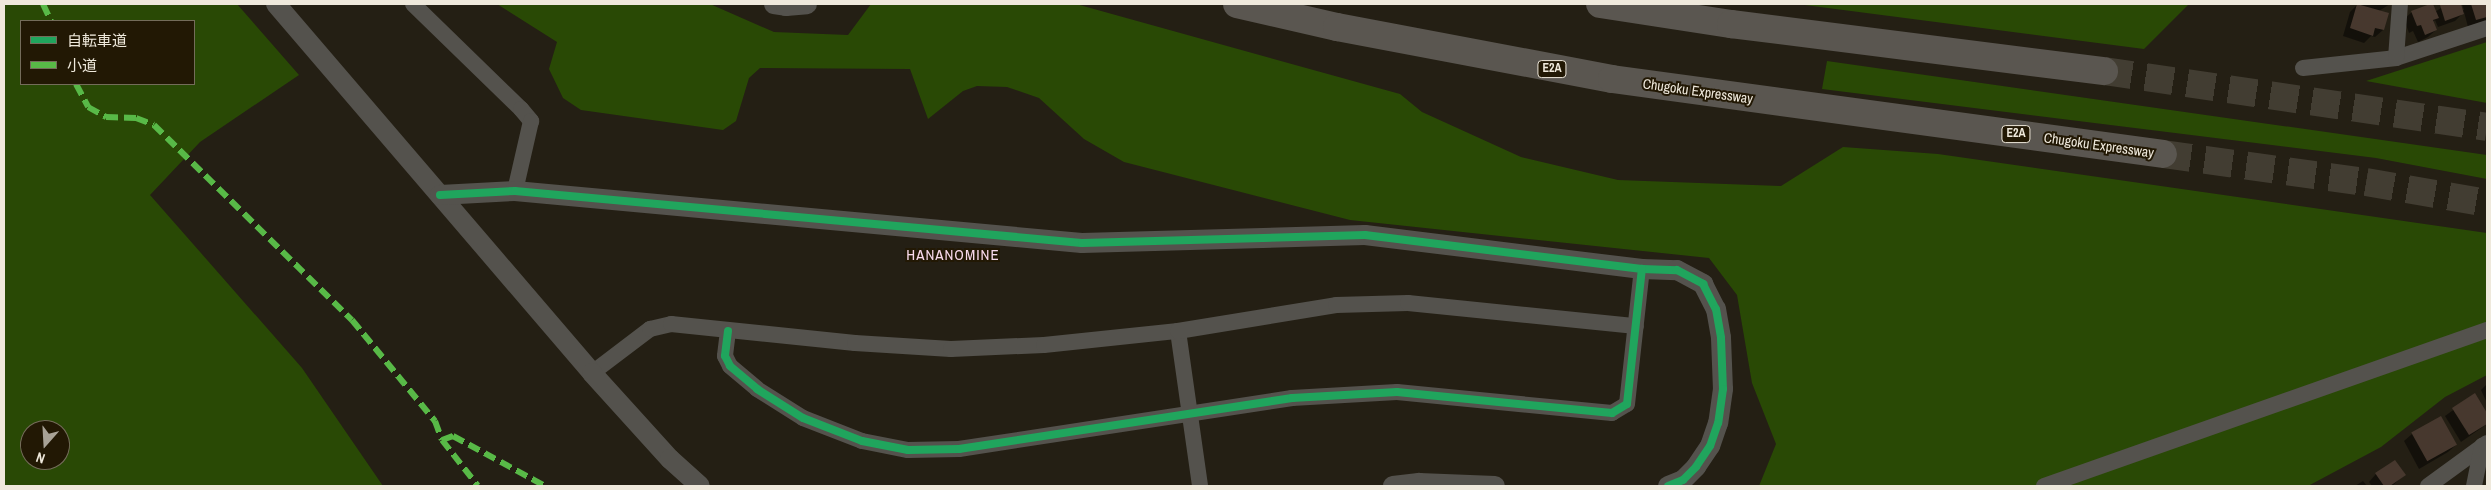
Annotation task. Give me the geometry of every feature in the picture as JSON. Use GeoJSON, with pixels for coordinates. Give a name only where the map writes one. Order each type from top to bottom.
{"type":"FeatureCollection","features":[{"type":"Feature","properties":{"kind":"highway","name":"Chugoku Expressway"},"geometry":{"type":"LineString","coordinates":[[1237,4],[1346,29],[1602,78],[2163,154]]}},
{"type":"Feature","properties":{"kind":"highway"},"geometry":{"type":"LineString","coordinates":[[1600,4],[1732,24],[2104,71]]}},
{"type":"Feature","properties":{"kind":"street"},"geometry":{"type":"LineString","coordinates":[[276,4],[592,373],[670,460],[700,486]]}},
{"type":"Feature","properties":{"kind":"street"},"geometry":{"type":"LineString","coordinates":[[412,4],[521,109],[530,122],[515,190]]}},
{"type":"Feature","properties":{"kind":"street"},"geometry":{"type":"LineString","coordinates":[[774,4],[786,6],[807,4]]}},
{"type":"Feature","properties":{"kind":"street"},"geometry":{"type":"LineString","coordinates":[[2396,58],[2400,4]]}},
{"type":"Feature","properties":{"kind":"street"},"geometry":{"type":"LineString","coordinates":[[2302,68],[2396,58],[2487,28]]}},
{"type":"Feature","properties":{"kind":"street"},"geometry":{"type":"LineString","coordinates":[[440,195],[515,190],[1082,243],[1365,235],[1642,269],[1677,270],[1703,284],[1716,309],[1722,338],[1722,380],[1718,423],[1705,453],[1696,467],[1680,484]]}},
{"type":"Feature","properties":{"kind":"street"},"geometry":{"type":"LineString","coordinates":[[728,331],[725,356],[730,366],[757,389],[803,418],[862,440],[908,450],[960,450],[1292,398],[1397,392],[1612,413],[1627,404],[1642,269]]}},
{"type":"Feature","properties":{"kind":"street"},"geometry":{"type":"LineString","coordinates":[[592,373],[650,330],[671,324],[855,343],[951,349],[1044,345],[1178,332],[1336,305],[1408,303],[1636,326]]}},
{"type":"Feature","properties":{"kind":"street"},"geometry":{"type":"LineString","coordinates":[[2044,486],[2487,330]]}},
{"type":"Feature","properties":{"kind":"street"},"geometry":{"type":"LineString","coordinates":[[1178,332],[1200,486]]}},
{"type":"Feature","properties":{"kind":"street"},"geometry":{"type":"LineString","coordinates":[[2428,486],[2485,444]]}},
{"type":"Feature","properties":{"kind":"street"},"geometry":{"type":"LineString","coordinates":[[2474,486],[2485,444]]}},
{"type":"Feature","properties":{"kind":"street"},"geometry":{"type":"LineString","coordinates":[[1393,486],[1419,483],[1495,486]]}},
{"type":"Feature","properties":{"kind":"green space"},"geometry":{"type":"Polygon","coordinates":[[[4,4],[237,4],[299,75],[200,142],[150,195],[302,368],[383,486],[4,486],[4,4]]]}},
{"type":"Feature","properties":{"kind":"green space"},"geometry":{"type":"Polygon","coordinates":[[[497,4],[710,4],[774,32],[848,35],[871,4],[1076,4],[1400,94],[1422,112],[1521,157],[1618,180],[1781,186],[1843,147],[1938,154],[2487,233],[2487,375],[2445,397],[2381,447],[2308,486],[1759,486],[1776,444],[1752,383],[1737,295],[1709,258],[1350,220],[1124,162],[1084,139],[1039,98],[1007,87],[977,86],[963,91],[928,119],[910,69],[760,68],[749,78],[736,121],[723,130],[581,110],[563,98],[549,69],[557,42],[497,4]]]}},
{"type":"Feature","properties":{"kind":"green space"},"geometry":{"type":"Polygon","coordinates":[[[1797,4],[2189,4],[2144,49],[1797,4]]]}},
{"type":"Feature","properties":{"kind":"green space"},"geometry":{"type":"Polygon","coordinates":[[[2487,42],[2487,103],[2366,81],[2487,42]]]}},
{"type":"Feature","properties":{"kind":"green space"},"geometry":{"type":"Polygon","coordinates":[[[1827,61],[2487,155],[2487,179],[2376,158],[1822,89],[1827,61]]]}},
{"type":"Feature","properties":{"kind":"building"},"geometry":{"type":"Polygon","coordinates":[[[2357,4],[2389,13],[2384,30],[2375,28],[2373,36],[2350,28],[2357,4]]]}},
{"type":"Feature","properties":{"kind":"building"},"geometry":{"type":"Polygon","coordinates":[[[2433,4],[2439,18],[2433,20],[2437,30],[2425,35],[2421,25],[2417,26],[2411,11],[2433,4]]]}},
{"type":"Feature","properties":{"kind":"building"},"geometry":{"type":"Polygon","coordinates":[[[2461,4],[2464,14],[2445,21],[2440,5],[2461,4]]]}},
{"type":"Feature","properties":{"kind":"building"},"geometry":{"type":"Polygon","coordinates":[[[2471,4],[2487,4],[2487,17],[2476,20],[2471,4]]]}},
{"type":"Feature","properties":{"kind":"building"},"geometry":{"type":"Polygon","coordinates":[[[2475,393],[2487,413],[2487,424],[2469,435],[2452,408],[2475,393]]]}},
{"type":"Feature","properties":{"kind":"building"},"geometry":{"type":"Polygon","coordinates":[[[2441,416],[2457,445],[2427,461],[2411,432],[2441,416]]]}},
{"type":"Feature","properties":{"kind":"building"},"geometry":{"type":"Polygon","coordinates":[[[2395,460],[2406,475],[2390,486],[2384,486],[2375,473],[2395,460]]]}},
{"type":"Feature","properties":{"kind":"tunnel"},"geometry":{"type":"LineString","coordinates":[[2104,71],[2487,127]]}},
{"type":"Feature","properties":{"kind":"tunnel"},"geometry":{"type":"LineString","coordinates":[[2163,154],[2366,182],[2487,203]]}},
{"type":"Feature","properties":{"kind":"marked path"},"geometry":{"type":"LineString","coordinates":[[43,4],[51,20]]}},
{"type":"Feature","properties":{"kind":"marked path"},"geometry":{"type":"LineString","coordinates":[[77,85],[88,107],[106,117],[136,118],[154,125],[352,320],[435,421],[442,440],[478,486]]}},
{"type":"Feature","properties":{"kind":"marked path"},"geometry":{"type":"LineString","coordinates":[[442,440],[453,436],[545,486]]}},
{"type":"Feature","properties":{"kind":"cycle path"},"geometry":{"type":"LineString","coordinates":[[440,195],[515,191],[1082,243],[1365,235],[1642,269],[1677,270],[1703,284],[1716,309],[1721,338],[1723,389],[1718,423],[1710,446],[1696,467],[1683,480],[1668,486]]}},
{"type":"Feature","properties":{"kind":"cycle path"},"geometry":{"type":"LineString","coordinates":[[728,331],[725,356],[730,366],[757,389],[803,418],[862,441],[908,450],[959,449],[1292,398],[1397,392],[1612,413],[1627,404],[1642,269]]}},
{"type":"Feature","properties":{"kind":"district","name":"HANANOMINE"},"geometry":{"type":"Point","coordinates":[953,255]}}]}
